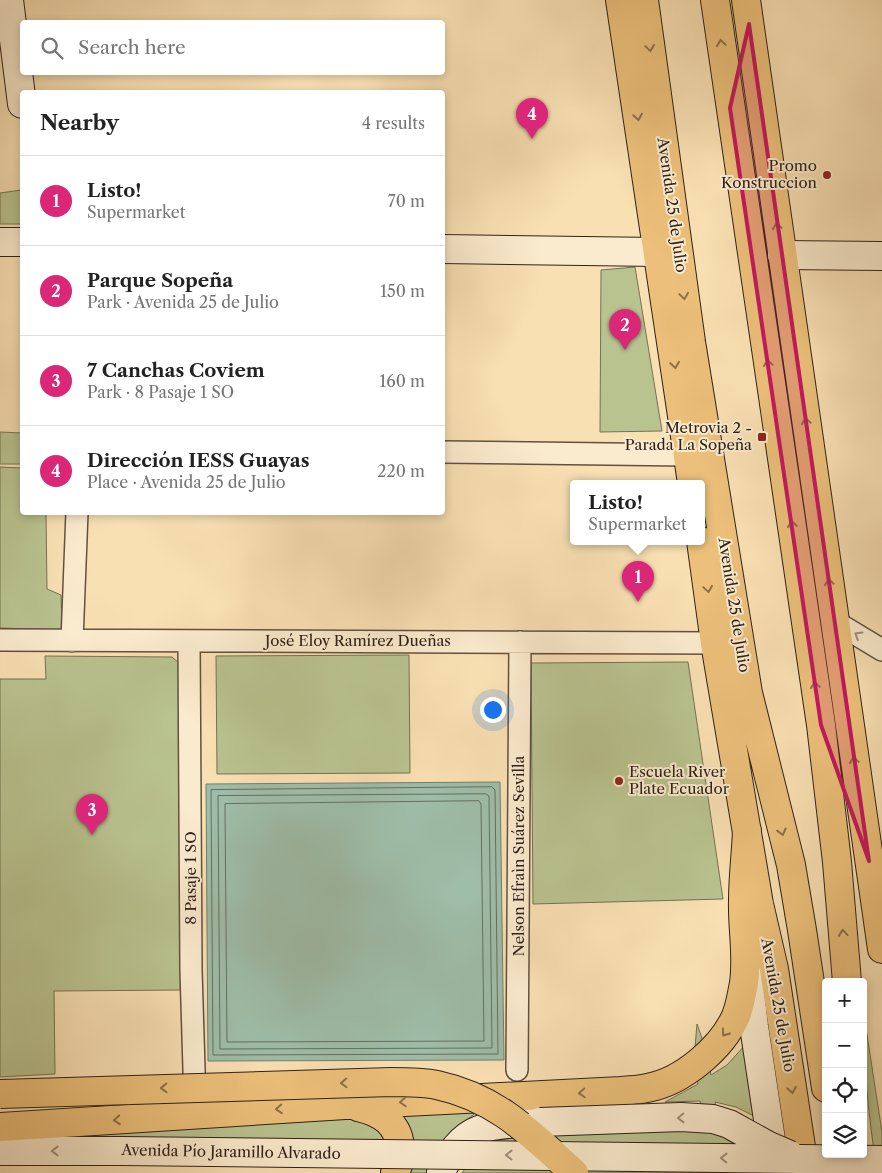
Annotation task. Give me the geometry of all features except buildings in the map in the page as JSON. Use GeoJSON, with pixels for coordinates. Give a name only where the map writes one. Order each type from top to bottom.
{"type":"FeatureCollection","features":[{"type":"Feature","properties":{"kind":"main road"},"geometry":{"type":"LineString","coordinates":[[9,0],[20,90]]}},
{"type":"Feature","properties":{"kind":"main road"},"geometry":{"type":"LineString","coordinates":[[27,0],[30,20]]}},
{"type":"Feature","properties":{"kind":"main road","name":"Avenida 25 de Julio"},"geometry":{"type":"LineString","coordinates":[[620,0],[692,480]]}},
{"type":"Feature","properties":{"kind":"main road","name":"Avenida 25 de Julio"},"geometry":{"type":"LineString","coordinates":[[644,0],[691,342],[748,694],[791,865],[823,1068]]}},
{"type":"Feature","properties":{"kind":"main road"},"geometry":{"type":"LineString","coordinates":[[715,0],[821,725],[837,862],[847,978]]}},
{"type":"Feature","properties":{"kind":"main road"},"geometry":{"type":"LineString","coordinates":[[730,108],[747,12]]}},
{"type":"Feature","properties":{"kind":"main road"},"geometry":{"type":"LineString","coordinates":[[747,12],[834,621],[875,854],[882,949]]}},
{"type":"Feature","properties":{"kind":"main road"},"geometry":{"type":"LineString","coordinates":[[36,75],[38,90]]}},
{"type":"Feature","properties":{"kind":"main road"},"geometry":{"type":"LineString","coordinates":[[0,242],[20,242]]}},
{"type":"Feature","properties":{"kind":"main road"},"geometry":{"type":"LineString","coordinates":[[445,249],[658,252]]}},
{"type":"Feature","properties":{"kind":"main road"},"geometry":{"type":"LineString","coordinates":[[782,255],[882,256]]}},
{"type":"Feature","properties":{"kind":"main road","name":"Avenida 25 de Julio"},"geometry":{"type":"LineString","coordinates":[[702,545],[715,643],[759,904],[774,969],[806,1166]]}},
{"type":"Feature","properties":{"kind":"main road"},"geometry":{"type":"LineString","coordinates":[[0,1127],[648,1088],[666,1082],[688,1071],[700,1062],[718,1043],[731,1024],[736,1016],[744,982],[743,899],[747,832],[748,694]]}},
{"type":"Feature","properties":{"kind":"main road"},"geometry":{"type":"LineString","coordinates":[[821,725],[875,854]]}},
{"type":"Feature","properties":{"kind":"main road"},"geometry":{"type":"LineString","coordinates":[[745,951],[776,1173]]}},
{"type":"Feature","properties":{"kind":"main road"},"geometry":{"type":"LineString","coordinates":[[0,1094],[391,1082],[435,1085],[469,1094],[509,1116],[574,1173]]}},
{"type":"Feature","properties":{"kind":"main road"},"geometry":{"type":"LineString","coordinates":[[345,1105],[369,1110],[392,1123],[398,1134],[400,1145],[400,1160],[395,1173]]}},
{"type":"Feature","properties":{"kind":"main road"},"geometry":{"type":"LineString","coordinates":[[441,1173],[455,1147],[478,1130],[498,1125],[681,1117],[714,1119],[729,1124],[806,1166]]}},
{"type":"Feature","properties":{"kind":"main road","name":"Avenida Pío Jaramillo Alvarado"},"geometry":{"type":"LineString","coordinates":[[0,1151],[121,1151],[806,1166],[882,1160]]}},
{"type":"Feature","properties":{"kind":"main road"},"geometry":{"type":"LineString","coordinates":[[836,1158],[838,1173]]}},
{"type":"Feature","properties":{"kind":"main road"},"geometry":{"type":"LineString","coordinates":[[861,1158],[862,1173]]}},
{"type":"Feature","properties":{"kind":"street"},"geometry":{"type":"LineString","coordinates":[[445,452],[688,455]]}},
{"type":"Feature","properties":{"kind":"street"},"geometry":{"type":"LineString","coordinates":[[72,641],[77,515]]}},
{"type":"Feature","properties":{"kind":"street"},"geometry":{"type":"LineString","coordinates":[[834,621],[882,650]]}},
{"type":"Feature","properties":{"kind":"street","name":"José Eloy Ramírez Dueñas"},"geometry":{"type":"LineString","coordinates":[[0,640],[715,643]]}},
{"type":"Feature","properties":{"kind":"street","name":"8 Pasaje 1 SO"},"geometry":{"type":"LineString","coordinates":[[189,641],[191,962],[195,1115]]}},
{"type":"Feature","properties":{"kind":"street","name":"Nelson Efraìn Suárez Sevilla"},"geometry":{"type":"LineString","coordinates":[[517,1070],[520,642]]}},
{"type":"Feature","properties":{"kind":"highlighted area"},"geometry":{"type":"Polygon","coordinates":[[[749,24],[869,861],[821,725],[730,108],[749,24]]]}},
{"type":"Feature","properties":{"kind":"green space"},"geometry":{"type":"Polygon","coordinates":[[[20,190],[20,224],[0,224],[0,193],[20,190]]]}},
{"type":"Feature","properties":{"kind":"green space"},"geometry":{"type":"Polygon","coordinates":[[[635,267],[662,431],[600,432],[601,270],[635,267]]]}},
{"type":"Feature","properties":{"kind":"green space"},"geometry":{"type":"Polygon","coordinates":[[[0,432],[20,433],[20,464],[0,464],[0,432]]]}},
{"type":"Feature","properties":{"kind":"green space"},"geometry":{"type":"Polygon","coordinates":[[[0,467],[20,468],[20,515],[46,515],[47,589],[61,595],[62,630],[0,628],[0,467]]]}},
{"type":"Feature","properties":{"kind":"green space"},"geometry":{"type":"Polygon","coordinates":[[[409,655],[410,773],[217,774],[216,656],[409,655]]]}},
{"type":"Feature","properties":{"kind":"green space"},"geometry":{"type":"Polygon","coordinates":[[[45,656],[172,657],[185,668],[183,990],[54,991],[55,1074],[0,1077],[0,679],[46,679],[45,656]]]}},
{"type":"Feature","properties":{"kind":"green space","name":"Escuela River Plate Ecuador"},"geometry":{"type":"Polygon","coordinates":[[[688,662],[723,899],[533,904],[531,663],[688,662]]]}},
{"type":"Feature","properties":{"kind":"green space"},"geometry":{"type":"Polygon","coordinates":[[[697,1024],[708,1055],[711,1075],[727,1065],[746,1044],[758,1118],[736,1107],[715,1102],[720,1134],[743,1143],[765,1173],[462,1173],[485,1141],[499,1134],[704,1128],[700,1101],[665,1102],[698,1084],[694,1059],[697,1024]]]}},
{"type":"Feature","properties":{"kind":"green space"},"geometry":{"type":"Polygon","coordinates":[[[867,1035],[882,1132],[882,1173],[877,1173],[869,1112],[867,1035]]]}},
{"type":"Feature","properties":{"kind":"green space"},"geometry":{"type":"Polygon","coordinates":[[[397,1109],[478,1111],[454,1130],[431,1173],[409,1173],[412,1144],[410,1128],[397,1109]]]}},
{"type":"Feature","properties":{"kind":"green space"},"geometry":{"type":"Polygon","coordinates":[[[347,1117],[375,1125],[388,1143],[98,1141],[97,1134],[347,1117]]]}},
{"type":"Feature","properties":{"kind":"water"},"geometry":{"type":"Polygon","coordinates":[[[500,782],[504,1060],[208,1061],[206,784],[500,782]]]}},
{"type":"Feature","properties":{"kind":"place","name":"Dirección IESS Guayas"},"geometry":{"type":"Point","coordinates":[532,139]}},
{"type":"Feature","properties":{"kind":"place","name":"Promo Konstruccion"},"geometry":{"type":"Point","coordinates":[827,175]}},
{"type":"Feature","properties":{"kind":"place","name":"Parque Sopeña"},"geometry":{"type":"Point","coordinates":[625,350]}},
{"type":"Feature","properties":{"kind":"place","name":"Metrovia 2 - Parada La Sopeña"},"geometry":{"type":"Point","coordinates":[762,437]}},
{"type":"Feature","properties":{"kind":"place","name":"Listo!"},"geometry":{"type":"Point","coordinates":[638,602]}},
{"type":"Feature","properties":{"kind":"place","name":"Escuela River Plate Ecuador"},"geometry":{"type":"Point","coordinates":[619,781]}},
{"type":"Feature","properties":{"kind":"place","name":"7 Canchas Coviem"},"geometry":{"type":"Point","coordinates":[92,835]}}]}
